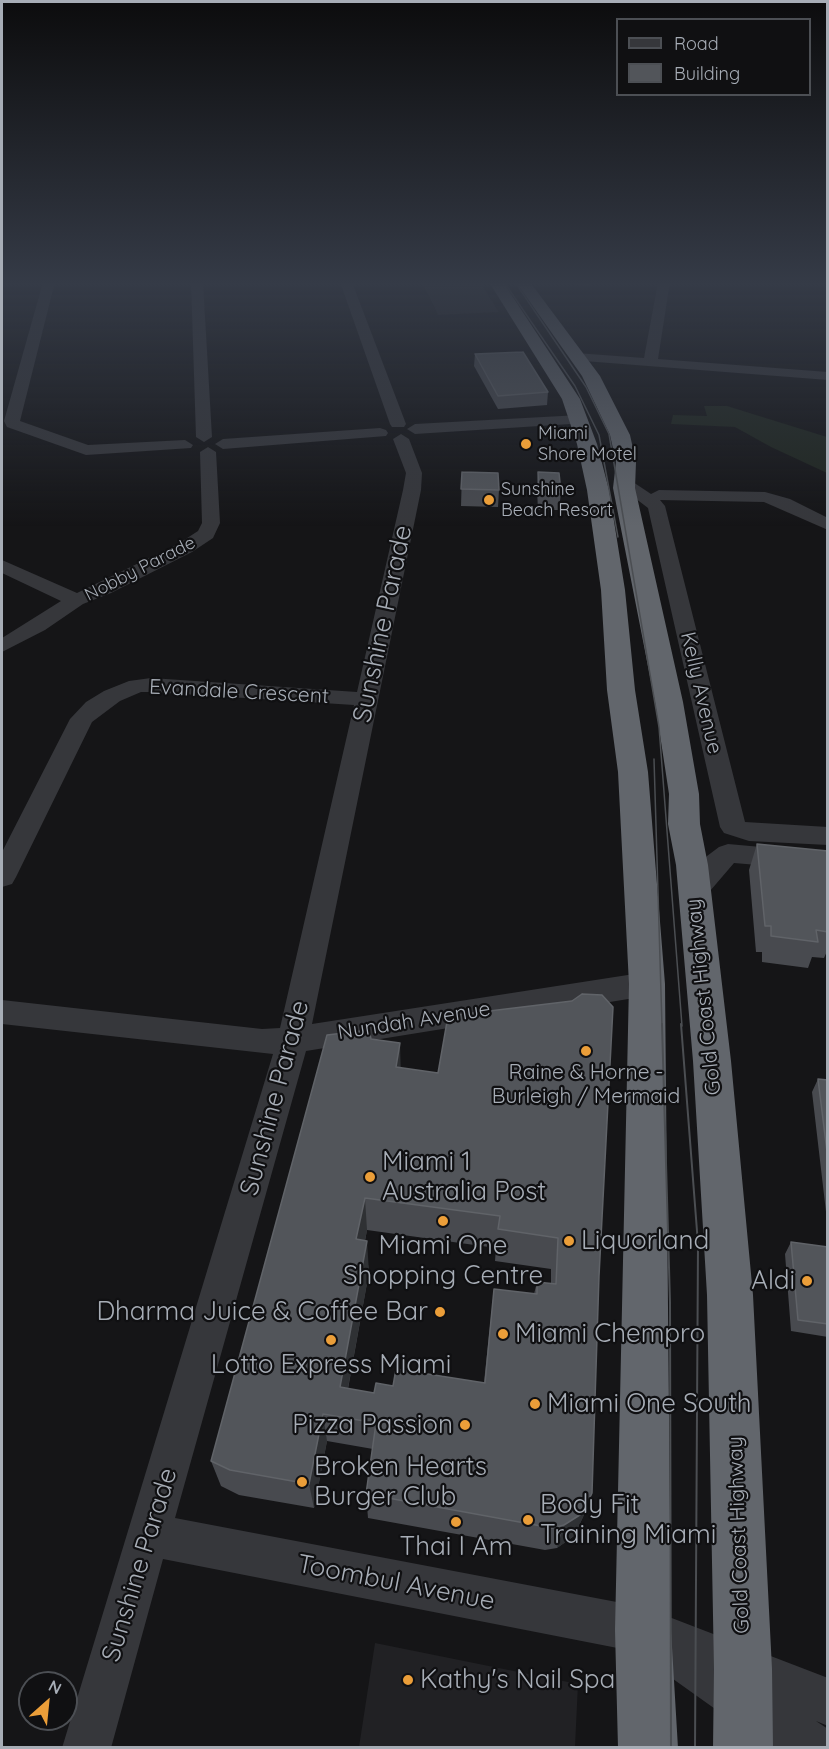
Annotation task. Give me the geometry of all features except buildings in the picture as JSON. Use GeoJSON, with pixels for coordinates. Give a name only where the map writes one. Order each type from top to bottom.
{"type":"FeatureCollection","features":[{"type":"Feature","properties":{"kind":"highway"},"geometry":{"type":"LineString","coordinates":[[549,364],[580,420],[598,490],[613,590],[621,690],[633,772],[647,984],[643,1630],[648,1748]]}},
{"type":"Feature","properties":{"kind":"highway","name":"Gold Coast Highway"},"geometry":{"type":"LineString","coordinates":[[581,364],[591,376],[620,435],[626,462],[642,488],[669,702],[684,794],[684,824],[694,891],[712,1061],[730,1295],[743,1706]]}},
{"type":"Feature","properties":{"kind":"street"},"geometry":{"type":"LineString","coordinates":[[27,364],[12,421],[19,427],[86,450],[185,445],[192,451],[211,444],[580,420]]}},
{"type":"Feature","properties":{"kind":"street","name":"Nobby Parade"},"geometry":{"type":"LineString","coordinates":[[2,646],[38,626],[76,600],[104,589],[185,548],[206,534],[211,523],[211,444],[204,364]]}},
{"type":"Feature","properties":{"kind":"street","name":"Sunshine Parade"},"geometry":{"type":"LineString","coordinates":[[86,1748],[293,1040],[367,699],[414,473],[375,364]]}},
{"type":"Feature","properties":{"kind":"street"},"geometry":{"type":"LineString","coordinates":[[591,376],[608,367],[635,364]]}},
{"type":"Feature","properties":{"kind":"street"},"geometry":{"type":"LineString","coordinates":[[669,364],[828,376]]}},
{"type":"Feature","properties":{"kind":"street"},"geometry":{"type":"LineString","coordinates":[[642,488],[769,498],[828,525]]}},
{"type":"Feature","properties":{"kind":"street","name":"Kelly Avenue"},"geometry":{"type":"LineString","coordinates":[[642,488],[656,506],[733,827],[749,832],[828,836]]}},
{"type":"Feature","properties":{"kind":"street"},"geometry":{"type":"LineString","coordinates":[[2,566],[76,600]]}},
{"type":"Feature","properties":{"kind":"street","name":"Evandale Crescent"},"geometry":{"type":"LineString","coordinates":[[2,877],[82,719],[94,707],[118,693],[136,686],[151,685],[367,699]]}},
{"type":"Feature","properties":{"kind":"street"},"geometry":{"type":"LineString","coordinates":[[694,891],[716,863],[728,854],[828,862]]}},
{"type":"Feature","properties":{"kind":"street","name":"Nundah Avenue"},"geometry":{"type":"LineString","coordinates":[[2,1012],[262,1042],[293,1040],[647,984]]}},
{"type":"Feature","properties":{"kind":"street","name":"Toombul Avenue"},"geometry":{"type":"LineString","coordinates":[[149,1535],[643,1630]]}},
{"type":"Feature","properties":{"kind":"street"},"geometry":{"type":"LineString","coordinates":[[643,1630],[743,1706],[813,1748]]}},
{"type":"Feature","properties":{"kind":"street"},"geometry":{"type":"LineString","coordinates":[[743,1706],[828,1702]]}},
{"type":"Feature","properties":{"kind":"shaded area"},"geometry":{"type":"Polygon","coordinates":[[[704,406],[727,406],[827,437],[827,473],[735,427],[671,424],[673,415],[707,416],[704,406]]]}},
{"type":"Feature","properties":{"kind":"shaded area"},"geometry":{"type":"Polygon","coordinates":[[[375,1643],[578,1684],[575,1747],[359,1747],[375,1643]]]}},
{"type":"Feature","properties":{"kind":"tram line"},"geometry":{"type":"LineString","coordinates":[[560,364],[575,386],[599,435],[618,537]]}},
{"type":"Feature","properties":{"kind":"tram line"},"geometry":{"type":"LineString","coordinates":[[570,364],[586,387],[609,434],[659,727],[682,1026]]}},
{"type":"Feature","properties":{"kind":"tram line"},"geometry":{"type":"LineString","coordinates":[[654,759],[662,1026]]}},
{"type":"Feature","properties":{"kind":"tram line"},"geometry":{"type":"LineString","coordinates":[[662,1024],[670,1302],[671,1748]]}},
{"type":"Feature","properties":{"kind":"tram line"},"geometry":{"type":"LineString","coordinates":[[681,1024],[698,1244],[695,1748]]}},
{"type":"Feature","properties":{"kind":"place","name":"Miami Shore Motel"},"geometry":{"type":"Point","coordinates":[526,444]}},
{"type":"Feature","properties":{"kind":"place","name":"Sunshine Beach Resort"},"geometry":{"type":"Point","coordinates":[489,500]}},
{"type":"Feature","properties":{"kind":"place","name":"Raine & Horne - Burleigh / Mermaid"},"geometry":{"type":"Point","coordinates":[586,1051]}},
{"type":"Feature","properties":{"kind":"place","name":"Miami 1 Australia Post"},"geometry":{"type":"Point","coordinates":[370,1177]}},
{"type":"Feature","properties":{"kind":"place","name":"Miami One Shopping Centre"},"geometry":{"type":"Point","coordinates":[443,1221]}},
{"type":"Feature","properties":{"kind":"place","name":"Liquorland"},"geometry":{"type":"Point","coordinates":[569,1241]}},
{"type":"Feature","properties":{"kind":"place","name":"Aldi"},"geometry":{"type":"Point","coordinates":[807,1281]}},
{"type":"Feature","properties":{"kind":"place","name":"Dharma Juice & Coffee Bar"},"geometry":{"type":"Point","coordinates":[440,1312]}},
{"type":"Feature","properties":{"kind":"place","name":"Miami Chempro"},"geometry":{"type":"Point","coordinates":[503,1334]}},
{"type":"Feature","properties":{"kind":"place","name":"Lotto Express Miami"},"geometry":{"type":"Point","coordinates":[331,1340]}},
{"type":"Feature","properties":{"kind":"place","name":"Miami One South"},"geometry":{"type":"Point","coordinates":[535,1404]}},
{"type":"Feature","properties":{"kind":"place","name":"Pizza Passion"},"geometry":{"type":"Point","coordinates":[465,1425]}},
{"type":"Feature","properties":{"kind":"place","name":"Broken Hearts Burger Club"},"geometry":{"type":"Point","coordinates":[302,1482]}},
{"type":"Feature","properties":{"kind":"place","name":"Body Fit Training Miami"},"geometry":{"type":"Point","coordinates":[528,1520]}},
{"type":"Feature","properties":{"kind":"place","name":"Thai I Am"},"geometry":{"type":"Point","coordinates":[456,1522]}},
{"type":"Feature","properties":{"kind":"place","name":"Kathy's Nail Spa"},"geometry":{"type":"Point","coordinates":[408,1680]}}]}
